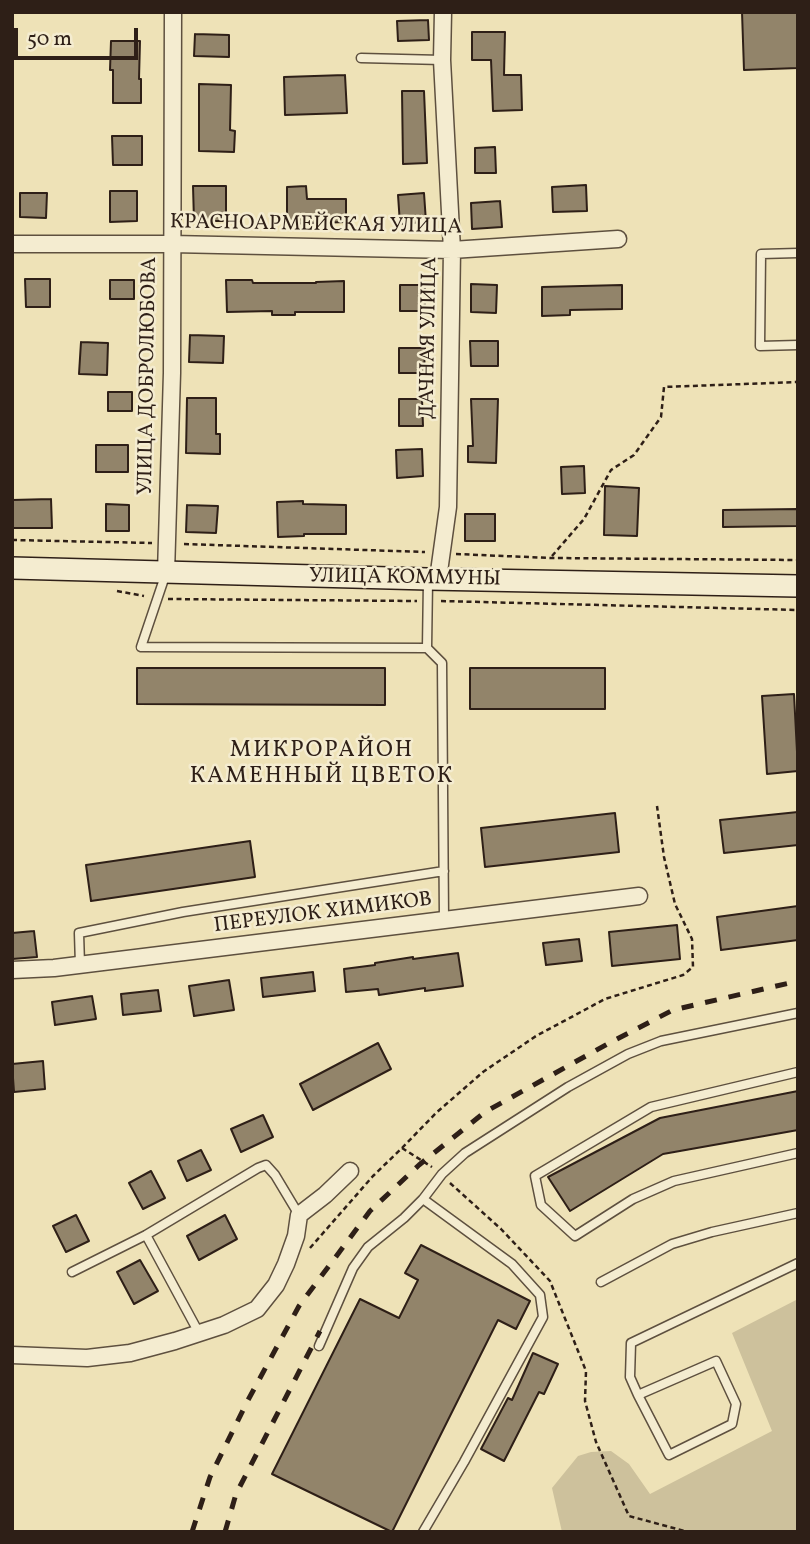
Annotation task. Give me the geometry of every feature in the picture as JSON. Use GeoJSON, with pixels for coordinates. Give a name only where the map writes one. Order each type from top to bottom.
{"type":"FeatureCollection","features":[{"type":"Feature","properties":{"kind":"street","name":"УЛИЦА ДОБРОЛЮБОВА"},"geometry":{"type":"LineString","coordinates":[[166,573],[172,373],[173,12]]}},
{"type":"Feature","properties":{"kind":"street","name":"ДАЧНАЯ УЛИЦА"},"geometry":{"type":"LineString","coordinates":[[433,579],[441,553],[448,507],[452,250],[442,60],[443,12]]}},
{"type":"Feature","properties":{"kind":"street","name":"КРАСНОАРМЕЙСКАЯ УЛИЦА"},"geometry":{"type":"LineString","coordinates":[[12,244],[172,244],[452,250],[618,239]]}},
{"type":"Feature","properties":{"kind":"street","name":"УЛИЦА КОММУНЫ"},"geometry":{"type":"LineString","coordinates":[[12,568],[798,586]]}},
{"type":"Feature","properties":{"kind":"street","name":"ПЕРЕУЛОК ХИМИКОВ"},"geometry":{"type":"LineString","coordinates":[[12,970],[80,965],[639,896]]}},
{"type":"Feature","properties":{"kind":"street"},"geometry":{"type":"LineString","coordinates":[[12,1355],[88,1358],[130,1353],[224,1325],[257,1309],[276,1285],[286,1264],[296,1236],[299,1215],[350,1171]]}},
{"type":"Feature","properties":{"kind":"lane"},"geometry":{"type":"LineString","coordinates":[[360,58],[442,60]]}},
{"type":"Feature","properties":{"kind":"lane"},"geometry":{"type":"LineString","coordinates":[[798,253],[761,254],[760,346],[798,345]]}},
{"type":"Feature","properties":{"kind":"lane"},"geometry":{"type":"LineString","coordinates":[[166,573],[141,647],[427,648],[442,663],[444,920]]}},
{"type":"Feature","properties":{"kind":"lane"},"geometry":{"type":"LineString","coordinates":[[427,648],[427,601],[433,579]]}},
{"type":"Feature","properties":{"kind":"lane"},"geometry":{"type":"LineString","coordinates":[[80,965],[79,933],[183,912],[444,871]]}},
{"type":"Feature","properties":{"kind":"lane"},"geometry":{"type":"LineString","coordinates":[[319,1346],[353,1268],[368,1247],[423,1199],[442,1174],[466,1153],[568,1087],[628,1054],[662,1041],[798,1013]]}},
{"type":"Feature","properties":{"kind":"lane"},"geometry":{"type":"LineString","coordinates":[[798,1072],[651,1107],[535,1176],[541,1205],[575,1236],[634,1199],[674,1181],[798,1153]]}},
{"type":"Feature","properties":{"kind":"lane"},"geometry":{"type":"LineString","coordinates":[[72,1272],[146,1235],[266,1165],[299,1215]]}},
{"type":"Feature","properties":{"kind":"lane"},"geometry":{"type":"LineString","coordinates":[[423,1199],[512,1264],[540,1295],[543,1317],[423,1532]]}},
{"type":"Feature","properties":{"kind":"lane"},"geometry":{"type":"LineString","coordinates":[[601,1282],[672,1244],[798,1213]]}},
{"type":"Feature","properties":{"kind":"lane"},"geometry":{"type":"LineString","coordinates":[[146,1235],[199,1333]]}},
{"type":"Feature","properties":{"kind":"lane"},"geometry":{"type":"LineString","coordinates":[[638,1395],[716,1361],[736,1404],[732,1424],[669,1455],[638,1395],[630,1377],[631,1343],[798,1263]]}},
{"type":"Feature","properties":{"kind":"path"},"geometry":{"type":"LineString","coordinates":[[551,558],[584,519],[611,470],[634,455],[662,417],[664,387],[798,382]]}},
{"type":"Feature","properties":{"kind":"path"},"geometry":{"type":"LineString","coordinates":[[12,540],[551,558],[798,560]]}},
{"type":"Feature","properties":{"kind":"path"},"geometry":{"type":"LineString","coordinates":[[118,591],[158,599],[427,601],[798,610]]}},
{"type":"Feature","properties":{"kind":"path"},"geometry":{"type":"LineString","coordinates":[[309,1249],[373,1176],[436,1113],[483,1072],[536,1036],[605,999],[683,975],[693,967],[692,939],[675,904],[664,857],[657,806]]}},
{"type":"Feature","properties":{"kind":"path"},"geometry":{"type":"LineString","coordinates":[[402,1148],[442,1174],[501,1229],[550,1281],[586,1371],[585,1401],[596,1442],[629,1516],[688,1532]]}},
{"type":"Feature","properties":{"kind":"shaded area"},"geometry":{"type":"Polygon","coordinates":[[[798,1299],[798,1532],[562,1532],[552,1488],[578,1456],[611,1451],[629,1464],[650,1494],[772,1431],[732,1333],[798,1299]]]}},
{"type":"Feature","properties":{"kind":"building"},"geometry":{"type":"Polygon","coordinates":[[[742,12],[798,12],[798,68],[744,70],[742,12]]]}},
{"type":"Feature","properties":{"kind":"building"},"geometry":{"type":"Polygon","coordinates":[[[428,20],[429,40],[398,41],[397,21],[428,20]]]}},
{"type":"Feature","properties":{"kind":"building"},"geometry":{"type":"Polygon","coordinates":[[[472,32],[505,32],[504,75],[521,75],[522,110],[493,111],[491,60],[472,60],[472,32]]]}},
{"type":"Feature","properties":{"kind":"building"},"geometry":{"type":"Polygon","coordinates":[[[195,34],[229,35],[229,57],[194,56],[195,34]]]}},
{"type":"Feature","properties":{"kind":"building"},"geometry":{"type":"Polygon","coordinates":[[[111,41],[140,41],[141,103],[113,103],[111,41]]]}},
{"type":"Feature","properties":{"kind":"building"},"geometry":{"type":"Polygon","coordinates":[[[345,75],[347,113],[285,115],[284,77],[345,75]]]}},
{"type":"Feature","properties":{"kind":"building"},"geometry":{"type":"Polygon","coordinates":[[[199,84],[231,85],[230,130],[235,131],[234,152],[199,151],[199,84]]]}},
{"type":"Feature","properties":{"kind":"building"},"geometry":{"type":"Polygon","coordinates":[[[402,91],[424,91],[427,163],[403,164],[402,91]]]}},
{"type":"Feature","properties":{"kind":"building"},"geometry":{"type":"Polygon","coordinates":[[[112,136],[142,136],[142,165],[113,165],[112,136]]]}},
{"type":"Feature","properties":{"kind":"building"},"geometry":{"type":"Polygon","coordinates":[[[495,147],[496,173],[475,173],[475,148],[495,147]]]}},
{"type":"Feature","properties":{"kind":"building"},"geometry":{"type":"Polygon","coordinates":[[[586,185],[587,211],[553,212],[552,187],[586,185]]]}},
{"type":"Feature","properties":{"kind":"building"},"geometry":{"type":"Polygon","coordinates":[[[193,186],[226,186],[226,221],[194,221],[193,186]]]}},
{"type":"Feature","properties":{"kind":"building"},"geometry":{"type":"Polygon","coordinates":[[[306,186],[307,199],[346,199],[346,222],[287,224],[287,187],[306,186]]]}},
{"type":"Feature","properties":{"kind":"building"},"geometry":{"type":"Polygon","coordinates":[[[110,191],[137,191],[137,221],[110,222],[110,191]]]}},
{"type":"Feature","properties":{"kind":"building"},"geometry":{"type":"Polygon","coordinates":[[[20,193],[47,193],[46,218],[20,217],[20,193]]]}},
{"type":"Feature","properties":{"kind":"building"},"geometry":{"type":"Polygon","coordinates":[[[424,193],[426,222],[400,224],[398,195],[424,193]]]}},
{"type":"Feature","properties":{"kind":"building"},"geometry":{"type":"Polygon","coordinates":[[[500,201],[502,227],[472,229],[471,203],[500,201]]]}},
{"type":"Feature","properties":{"kind":"building"},"geometry":{"type":"Polygon","coordinates":[[[25,279],[50,279],[50,307],[26,307],[25,279]]]}},
{"type":"Feature","properties":{"kind":"building"},"geometry":{"type":"Polygon","coordinates":[[[110,280],[134,280],[134,299],[110,299],[110,280]]]}},
{"type":"Feature","properties":{"kind":"building"},"geometry":{"type":"Polygon","coordinates":[[[226,280],[252,280],[253,283],[344,281],[344,312],[272,315],[272,311],[227,312],[226,280]]]}},
{"type":"Feature","properties":{"kind":"building"},"geometry":{"type":"Polygon","coordinates":[[[471,284],[497,285],[496,313],[471,312],[471,284]]]}},
{"type":"Feature","properties":{"kind":"building"},"geometry":{"type":"Polygon","coordinates":[[[400,285],[425,285],[425,311],[400,311],[400,285]]]}},
{"type":"Feature","properties":{"kind":"building"},"geometry":{"type":"Polygon","coordinates":[[[622,285],[622,309],[570,310],[570,315],[542,316],[542,287],[622,285]]]}},
{"type":"Feature","properties":{"kind":"building"},"geometry":{"type":"Polygon","coordinates":[[[190,335],[224,336],[223,363],[189,362],[190,335]]]}},
{"type":"Feature","properties":{"kind":"building"},"geometry":{"type":"Polygon","coordinates":[[[470,341],[498,341],[498,366],[471,366],[470,341]]]}},
{"type":"Feature","properties":{"kind":"building"},"geometry":{"type":"Polygon","coordinates":[[[81,342],[108,343],[107,375],[79,374],[81,342]]]}},
{"type":"Feature","properties":{"kind":"building"},"geometry":{"type":"Polygon","coordinates":[[[399,348],[425,348],[424,373],[399,373],[399,348]]]}},
{"type":"Feature","properties":{"kind":"building"},"geometry":{"type":"Polygon","coordinates":[[[108,392],[132,392],[132,411],[108,411],[108,392]]]}},
{"type":"Feature","properties":{"kind":"building"},"geometry":{"type":"Polygon","coordinates":[[[187,398],[216,398],[216,434],[220,434],[220,454],[186,453],[187,398]]]}},
{"type":"Feature","properties":{"kind":"building"},"geometry":{"type":"Polygon","coordinates":[[[399,399],[422,399],[423,426],[399,426],[399,399]]]}},
{"type":"Feature","properties":{"kind":"building"},"geometry":{"type":"Polygon","coordinates":[[[471,399],[498,399],[496,463],[468,462],[468,446],[473,446],[471,399]]]}},
{"type":"Feature","properties":{"kind":"building"},"geometry":{"type":"Polygon","coordinates":[[[96,445],[128,445],[128,472],[96,472],[96,445]]]}},
{"type":"Feature","properties":{"kind":"building"},"geometry":{"type":"Polygon","coordinates":[[[422,449],[423,476],[397,478],[396,450],[422,449]]]}},
{"type":"Feature","properties":{"kind":"building"},"geometry":{"type":"Polygon","coordinates":[[[584,466],[585,493],[562,494],[561,467],[584,466]]]}},
{"type":"Feature","properties":{"kind":"building"},"geometry":{"type":"Polygon","coordinates":[[[605,486],[639,488],[637,536],[604,535],[605,486]]]}},
{"type":"Feature","properties":{"kind":"building"},"geometry":{"type":"Polygon","coordinates":[[[51,499],[52,528],[12,528],[12,500],[51,499]]]}},
{"type":"Feature","properties":{"kind":"building"},"geometry":{"type":"Polygon","coordinates":[[[303,501],[303,504],[346,505],[346,534],[278,537],[277,502],[303,501]]]}},
{"type":"Feature","properties":{"kind":"building"},"geometry":{"type":"Polygon","coordinates":[[[106,504],[129,505],[129,531],[106,531],[106,504]]]}},
{"type":"Feature","properties":{"kind":"building"},"geometry":{"type":"Polygon","coordinates":[[[187,505],[218,506],[216,533],[186,532],[187,505]]]}},
{"type":"Feature","properties":{"kind":"building"},"geometry":{"type":"Polygon","coordinates":[[[798,509],[798,526],[723,527],[723,510],[798,509]]]}},
{"type":"Feature","properties":{"kind":"building"},"geometry":{"type":"Polygon","coordinates":[[[465,514],[495,514],[495,541],[465,541],[465,514]]]}},
{"type":"Feature","properties":{"kind":"building"},"geometry":{"type":"Polygon","coordinates":[[[137,668],[385,668],[385,705],[137,704],[137,668]]]}},
{"type":"Feature","properties":{"kind":"building"},"geometry":{"type":"Polygon","coordinates":[[[470,668],[605,668],[605,709],[470,709],[470,668]]]}},
{"type":"Feature","properties":{"kind":"building"},"geometry":{"type":"Polygon","coordinates":[[[794,694],[798,771],[767,774],[762,696],[794,694]]]}},
{"type":"Feature","properties":{"kind":"building"},"geometry":{"type":"Polygon","coordinates":[[[798,812],[798,845],[724,853],[720,820],[798,812]]]}},
{"type":"Feature","properties":{"kind":"building"},"geometry":{"type":"Polygon","coordinates":[[[615,813],[619,852],[485,867],[481,828],[615,813]]]}},
{"type":"Feature","properties":{"kind":"building"},"geometry":{"type":"Polygon","coordinates":[[[250,841],[255,877],[91,901],[86,865],[250,841]]]}},
{"type":"Feature","properties":{"kind":"building"},"geometry":{"type":"Polygon","coordinates":[[[798,906],[798,940],[721,950],[717,917],[798,906]]]}},
{"type":"Feature","properties":{"kind":"building"},"geometry":{"type":"Polygon","coordinates":[[[677,925],[680,959],[612,966],[609,932],[677,925]]]}},
{"type":"Feature","properties":{"kind":"building"},"geometry":{"type":"Polygon","coordinates":[[[34,931],[37,957],[12,959],[12,933],[34,931]]]}},
{"type":"Feature","properties":{"kind":"building"},"geometry":{"type":"Polygon","coordinates":[[[579,939],[582,961],[546,965],[543,943],[579,939]]]}},
{"type":"Feature","properties":{"kind":"building"},"geometry":{"type":"Polygon","coordinates":[[[458,953],[463,986],[379,995],[378,989],[346,992],[344,969],[413,957],[458,953]]]}},
{"type":"Feature","properties":{"kind":"building"},"geometry":{"type":"Polygon","coordinates":[[[313,972],[315,991],[263,997],[261,978],[313,972]]]}},
{"type":"Feature","properties":{"kind":"building"},"geometry":{"type":"Polygon","coordinates":[[[229,980],[234,1010],[194,1016],[189,986],[229,980]]]}},
{"type":"Feature","properties":{"kind":"building"},"geometry":{"type":"Polygon","coordinates":[[[158,990],[161,1011],[123,1015],[121,994],[158,990]]]}},
{"type":"Feature","properties":{"kind":"building"},"geometry":{"type":"Polygon","coordinates":[[[92,996],[96,1019],[55,1025],[52,1002],[92,996]]]}},
{"type":"Feature","properties":{"kind":"building"},"geometry":{"type":"Polygon","coordinates":[[[378,1043],[391,1069],[313,1110],[300,1084],[378,1043]]]}},
{"type":"Feature","properties":{"kind":"building"},"geometry":{"type":"Polygon","coordinates":[[[43,1061],[45,1089],[14,1092],[12,1064],[43,1061]]]}},
{"type":"Feature","properties":{"kind":"building"},"geometry":{"type":"Polygon","coordinates":[[[798,1091],[798,1130],[663,1154],[570,1211],[548,1177],[660,1118],[798,1091]]]}},
{"type":"Feature","properties":{"kind":"building"},"geometry":{"type":"Polygon","coordinates":[[[263,1115],[273,1137],[241,1152],[231,1129],[263,1115]]]}},
{"type":"Feature","properties":{"kind":"building"},"geometry":{"type":"Polygon","coordinates":[[[201,1150],[211,1170],[187,1181],[178,1161],[201,1150]]]}},
{"type":"Feature","properties":{"kind":"building"},"geometry":{"type":"Polygon","coordinates":[[[151,1171],[165,1198],[143,1209],[129,1183],[151,1171]]]}},
{"type":"Feature","properties":{"kind":"building"},"geometry":{"type":"Polygon","coordinates":[[[76,1215],[89,1241],[66,1252],[53,1226],[76,1215]]]}},
{"type":"Feature","properties":{"kind":"building"},"geometry":{"type":"Polygon","coordinates":[[[225,1215],[237,1239],[199,1260],[187,1236],[225,1215]]]}},
{"type":"Feature","properties":{"kind":"building"},"geometry":{"type":"Polygon","coordinates":[[[421,1245],[530,1301],[516,1329],[498,1320],[392,1532],[272,1474],[360,1299],[399,1318],[418,1280],[405,1273],[421,1245]]]}},
{"type":"Feature","properties":{"kind":"building"},"geometry":{"type":"Polygon","coordinates":[[[140,1260],[158,1291],[134,1304],[117,1272],[140,1260]]]}},
{"type":"Feature","properties":{"kind":"building"},"geometry":{"type":"Polygon","coordinates":[[[533,1353],[558,1364],[544,1394],[539,1392],[504,1461],[481,1449],[508,1398],[512,1400],[533,1353]]]}},
{"type":"Feature","properties":{"kind":"railway"},"geometry":{"type":"LineString","coordinates":[[192,1532],[210,1477],[299,1306],[370,1211],[419,1165],[485,1112],[673,1010],[798,981]]}},
{"type":"Feature","properties":{"kind":"railway"},"geometry":{"type":"LineString","coordinates":[[225,1532],[236,1494],[320,1331]]}},
{"type":"Feature","properties":{"kind":"district","name":"МИКРОРАЙОН КАМЕННЫЙ ЦВЕТОК"},"geometry":{"type":"Point","coordinates":[322,765]}}]}
